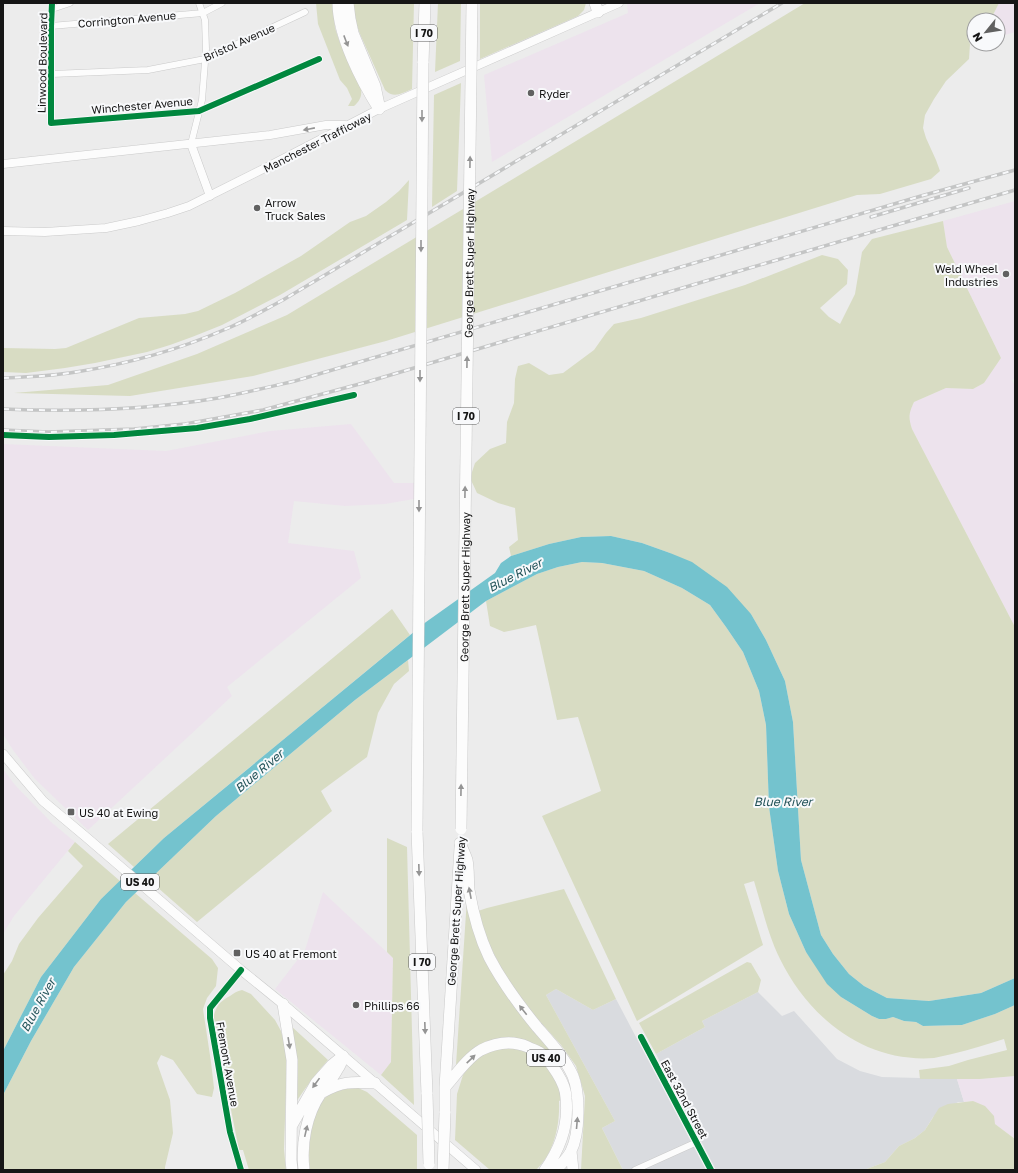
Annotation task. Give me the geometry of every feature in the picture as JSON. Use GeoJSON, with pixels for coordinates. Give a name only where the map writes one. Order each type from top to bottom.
{"type":"FeatureCollection","features":[{"type":"Feature","properties":{"kind":"highway"},"geometry":{"type":"LineString","coordinates":[[338,3],[338,12],[342,32],[368,92],[379,109]]}},
{"type":"Feature","properties":{"kind":"highway"},"geometry":{"type":"LineString","coordinates":[[348,3],[353,33],[376,86],[379,109]]}},
{"type":"Feature","properties":{"kind":"highway","name":"I 70"},"geometry":{"type":"LineString","coordinates":[[425,3],[423,63],[417,831],[428,1094],[429,1167]]}},
{"type":"Feature","properties":{"kind":"highway","name":"George Brett Super Highway"},"geometry":{"type":"LineString","coordinates":[[443,1170],[445,1087],[461,829],[472,3]]}},
{"type":"Feature","properties":{"kind":"highway"},"geometry":{"type":"LineString","coordinates":[[460,843],[467,860],[469,888],[475,916],[489,956],[509,991],[560,1055],[573,1077],[576,1090],[578,1121],[576,1136],[571,1151],[556,1170]]}},
{"type":"Feature","properties":{"kind":"highway"},"geometry":{"type":"LineString","coordinates":[[283,1004],[292,1060],[292,1170]]}},
{"type":"Feature","properties":{"kind":"highway","name":"US 40"},"geometry":{"type":"LineString","coordinates":[[445,1087],[471,1058],[480,1051],[494,1044],[506,1042],[520,1044],[539,1052],[551,1064],[563,1082],[566,1098],[566,1114],[563,1137],[555,1156],[545,1170]]}},
{"type":"Feature","properties":{"kind":"highway"},"geometry":{"type":"LineString","coordinates":[[291,1126],[316,1082],[332,1065],[344,1056]]}},
{"type":"Feature","properties":{"kind":"highway"},"geometry":{"type":"LineString","coordinates":[[304,1170],[304,1138],[310,1114],[320,1093],[337,1070],[344,1056]]}},
{"type":"Feature","properties":{"kind":"highway"},"geometry":{"type":"LineString","coordinates":[[320,1093],[335,1085],[351,1082],[375,1083]]}},
{"type":"Feature","properties":{"kind":"highway"},"geometry":{"type":"LineString","coordinates":[[571,1151],[572,1170]]}},
{"type":"Feature","properties":{"kind":"main road","name":"Manchester Trafficway"},"geometry":{"type":"LineString","coordinates":[[3,230],[45,232],[106,228],[139,221],[189,206],[379,109],[597,6],[619,3]]}},
{"type":"Feature","properties":{"kind":"main road"},"geometry":{"type":"LineString","coordinates":[[3,164],[270,135],[326,125],[348,125]]}},
{"type":"Feature","properties":{"kind":"main road"},"geometry":{"type":"LineString","coordinates":[[191,144],[210,196]]}},
{"type":"Feature","properties":{"kind":"main road","name":"US 40"},"geometry":{"type":"LineString","coordinates":[[3,754],[43,801],[194,928],[241,970],[283,1004],[476,1170]]}},
{"type":"Feature","properties":{"kind":"street"},"geometry":{"type":"LineString","coordinates":[[52,6],[70,3]]}},
{"type":"Feature","properties":{"kind":"street"},"geometry":{"type":"LineString","coordinates":[[191,144],[202,100],[205,59],[206,30],[203,13],[199,3]]}},
{"type":"Feature","properties":{"kind":"street"},"geometry":{"type":"LineString","coordinates":[[203,13],[222,3]]}},
{"type":"Feature","properties":{"kind":"street","name":"Linwood Boulevard"},"geometry":{"type":"LineString","coordinates":[[51,122],[52,6]]}},
{"type":"Feature","properties":{"kind":"street","name":"Bristol Avenue"},"geometry":{"type":"LineString","coordinates":[[52,74],[148,70],[205,59],[305,12]]}},
{"type":"Feature","properties":{"kind":"street","name":"Corrington Avenue"},"geometry":{"type":"LineString","coordinates":[[51,26],[203,13]]}},
{"type":"Feature","properties":{"kind":"street","name":"Winchester Avenue"},"geometry":{"type":"LineString","coordinates":[[51,122],[199,111],[319,59]]}},
{"type":"Feature","properties":{"kind":"street"},"geometry":{"type":"LineString","coordinates":[[3,435],[49,437],[114,436],[197,428],[250,419],[354,395]]}},
{"type":"Feature","properties":{"kind":"street","name":"Fremont Avenue"},"geometry":{"type":"LineString","coordinates":[[241,970],[210,1008],[210,1018],[230,1132],[242,1170]]}},
{"type":"Feature","properties":{"kind":"street","name":"East 32nd Street"},"geometry":{"type":"LineString","coordinates":[[641,1037],[711,1170]]}},
{"type":"Feature","properties":{"kind":"street"},"geometry":{"type":"LineString","coordinates":[[636,1170],[697,1142]]}},
{"type":"Feature","properties":{"kind":"shaded area"},"geometry":{"type":"Polygon","coordinates":[[[627,3],[760,3],[492,162],[484,75],[628,13],[627,3]]]}},
{"type":"Feature","properties":{"kind":"shaded area"},"geometry":{"type":"Polygon","coordinates":[[[999,3],[1015,3],[1015,32],[1006,35],[1006,12],[995,12],[999,3]]]}},
{"type":"Feature","properties":{"kind":"shaded area"},"geometry":{"type":"Polygon","coordinates":[[[1015,201],[1015,378],[1012,380],[1015,386],[1015,627],[912,429],[909,413],[914,402],[946,388],[973,389],[984,383],[1001,358],[947,247],[943,221],[1015,201]]]}},
{"type":"Feature","properties":{"kind":"shaded area"},"geometry":{"type":"Polygon","coordinates":[[[351,424],[394,483],[414,483],[414,499],[385,504],[345,506],[294,501],[288,543],[354,551],[361,578],[227,687],[232,696],[88,830],[35,779],[3,734],[3,444],[166,451],[270,431],[351,424]]]}},
{"type":"Feature","properties":{"kind":"shaded area"},"geometry":{"type":"Polygon","coordinates":[[[3,769],[15,785],[51,822],[75,842],[14,916],[3,934],[3,769]]]}},
{"type":"Feature","properties":{"kind":"shaded area"},"geometry":{"type":"Polygon","coordinates":[[[323,892],[393,958],[391,1062],[381,1075],[275,989],[305,950],[323,892]]]}},
{"type":"Feature","properties":{"kind":"shaded area"},"geometry":{"type":"Polygon","coordinates":[[[556,989],[593,1010],[616,999],[706,1170],[623,1170],[602,1128],[615,1121],[546,995],[556,989]]]}},
{"type":"Feature","properties":{"kind":"shaded area"},"geometry":{"type":"Polygon","coordinates":[[[758,992],[782,1016],[794,1011],[837,1059],[860,1071],[882,1077],[957,1079],[964,1102],[958,1102],[933,1117],[925,1130],[915,1138],[899,1146],[885,1162],[864,1170],[716,1170],[656,1054],[705,1027],[702,1021],[758,992]]]}},
{"type":"Feature","properties":{"kind":"shaded area"},"geometry":{"type":"Polygon","coordinates":[[[1015,1076],[1015,1139],[995,1124],[973,1101],[964,1102],[957,1079],[1015,1076]]]}},
{"type":"Feature","properties":{"kind":"green space"},"geometry":{"type":"Polygon","coordinates":[[[316,3],[333,3],[335,28],[340,43],[361,89],[360,98],[354,106],[348,106],[352,99],[347,88],[340,80],[318,24],[316,3]]]}},
{"type":"Feature","properties":{"kind":"green space"},"geometry":{"type":"Polygon","coordinates":[[[353,3],[414,3],[412,89],[395,95],[388,93],[385,90],[360,34],[355,20],[353,3]]]}},
{"type":"Feature","properties":{"kind":"green space"},"geometry":{"type":"Polygon","coordinates":[[[438,3],[461,3],[460,61],[435,72],[438,3]]]}},
{"type":"Feature","properties":{"kind":"green space"},"geometry":{"type":"Polygon","coordinates":[[[480,3],[586,3],[584,10],[578,16],[480,59],[480,3]]]}},
{"type":"Feature","properties":{"kind":"green space"},"geometry":{"type":"Polygon","coordinates":[[[805,3],[999,3],[994,12],[966,12],[966,52],[969,52],[969,59],[946,81],[925,115],[923,128],[940,171],[931,179],[880,194],[857,195],[386,341],[253,376],[130,396],[14,393],[108,385],[197,354],[287,315],[805,3]]]}},
{"type":"Feature","properties":{"kind":"green space"},"geometry":{"type":"Polygon","coordinates":[[[461,83],[457,191],[432,207],[434,95],[461,83]]]}},
{"type":"Feature","properties":{"kind":"green space"},"geometry":{"type":"Polygon","coordinates":[[[409,180],[407,220],[280,295],[222,325],[170,345],[147,352],[65,368],[26,373],[3,372],[3,348],[66,348],[139,318],[185,314],[198,311],[235,293],[301,256],[350,222],[366,216],[386,202],[409,180]]]}},
{"type":"Feature","properties":{"kind":"green space"},"geometry":{"type":"Polygon","coordinates":[[[943,221],[947,247],[1001,358],[984,383],[973,389],[946,388],[914,402],[910,412],[910,421],[912,429],[1015,627],[1015,978],[981,993],[929,1001],[887,998],[864,986],[849,974],[833,954],[821,935],[801,860],[793,722],[785,681],[766,640],[751,614],[670,553],[642,543],[611,536],[581,537],[549,544],[511,556],[509,547],[518,540],[515,508],[498,503],[477,493],[470,478],[475,463],[490,449],[506,443],[507,422],[514,403],[515,379],[518,366],[529,363],[549,375],[563,373],[594,350],[614,324],[641,318],[745,285],[822,255],[838,259],[848,270],[847,284],[820,308],[829,317],[840,324],[855,294],[862,252],[872,239],[943,221]]]}},
{"type":"Feature","properties":{"kind":"green space"},"geometry":{"type":"Polygon","coordinates":[[[582,562],[602,563],[644,571],[682,588],[710,605],[743,652],[759,691],[766,725],[769,807],[778,871],[789,914],[806,952],[841,997],[879,1019],[893,1017],[904,1021],[916,1022],[923,1026],[962,1025],[995,1014],[1015,1005],[1015,1076],[980,1079],[920,1079],[919,1070],[949,1066],[1007,1050],[1004,1039],[936,1058],[909,1058],[885,1053],[863,1044],[842,1032],[823,1018],[792,980],[780,959],[772,940],[754,881],[744,884],[763,945],[637,1021],[542,816],[601,791],[578,717],[557,720],[536,625],[504,632],[490,626],[486,601],[537,574],[558,567],[582,562]]]}},
{"type":"Feature","properties":{"kind":"green space"},"geometry":{"type":"Polygon","coordinates":[[[392,609],[410,635],[164,838],[134,867],[108,844],[392,609]]]}},
{"type":"Feature","properties":{"kind":"green space"},"geometry":{"type":"Polygon","coordinates":[[[408,660],[409,671],[394,684],[378,713],[367,757],[321,791],[332,811],[197,922],[149,880],[216,816],[355,700],[408,660]]]}},
{"type":"Feature","properties":{"kind":"green space"},"geometry":{"type":"Polygon","coordinates":[[[387,838],[407,847],[414,1105],[381,1075],[391,1062],[393,958],[387,952],[387,838]]]}},
{"type":"Feature","properties":{"kind":"green space"},"geometry":{"type":"Polygon","coordinates":[[[75,842],[120,881],[101,899],[41,977],[3,1051],[3,975],[12,961],[19,944],[38,918],[83,866],[68,851],[75,842]]]}},
{"type":"Feature","properties":{"kind":"green space"},"geometry":{"type":"Polygon","coordinates":[[[564,889],[616,999],[593,1010],[556,989],[546,995],[615,1121],[602,1128],[623,1170],[581,1170],[585,1096],[576,1066],[561,1045],[512,988],[486,938],[478,911],[564,889]]]}},
{"type":"Feature","properties":{"kind":"green space"},"geometry":{"type":"Polygon","coordinates":[[[135,893],[212,959],[218,968],[216,986],[207,998],[203,1009],[214,1088],[212,1097],[197,1094],[173,1060],[161,1055],[157,1063],[170,1100],[173,1133],[165,1170],[3,1170],[3,1095],[31,1041],[74,967],[126,902],[135,893]]]}},
{"type":"Feature","properties":{"kind":"green space"},"geometry":{"type":"Polygon","coordinates":[[[467,898],[474,925],[557,1059],[557,1062],[537,1046],[478,1045],[456,1065],[467,898]]]}},
{"type":"Feature","properties":{"kind":"green space"},"geometry":{"type":"Polygon","coordinates":[[[747,962],[751,963],[761,980],[758,992],[702,1021],[705,1027],[656,1054],[639,1023],[747,962]]]}},
{"type":"Feature","properties":{"kind":"green space"},"geometry":{"type":"Polygon","coordinates":[[[242,990],[251,994],[275,1020],[281,1031],[285,1045],[287,1057],[284,1149],[286,1170],[249,1170],[243,1150],[239,1150],[213,1019],[215,1011],[223,1000],[242,990]]]}},
{"type":"Feature","properties":{"kind":"green space"},"geometry":{"type":"Polygon","coordinates":[[[290,1025],[328,1060],[311,1080],[296,1102],[298,1066],[290,1025]]]}},
{"type":"Feature","properties":{"kind":"green space"},"geometry":{"type":"Polygon","coordinates":[[[507,1048],[520,1048],[536,1055],[549,1068],[558,1083],[561,1100],[559,1101],[555,1138],[547,1156],[536,1170],[490,1170],[455,1140],[457,1094],[463,1075],[479,1056],[489,1051],[507,1048]]]}},
{"type":"Feature","properties":{"kind":"green space"},"geometry":{"type":"Polygon","coordinates":[[[356,1087],[367,1092],[417,1135],[417,1170],[310,1170],[309,1152],[311,1131],[317,1110],[327,1096],[337,1090],[356,1087]]]}},
{"type":"Feature","properties":{"kind":"green space"},"geometry":{"type":"Polygon","coordinates":[[[973,1101],[985,1106],[994,1116],[995,1124],[1015,1139],[1015,1170],[864,1170],[885,1162],[899,1146],[915,1138],[925,1130],[939,1108],[948,1104],[973,1101]]]}},
{"type":"Feature","properties":{"kind":"water","name":"Blue River"},"geometry":{"type":"Polygon","coordinates":[[[611,536],[642,543],[692,562],[727,587],[751,614],[766,640],[785,681],[793,722],[801,860],[821,935],[833,954],[849,974],[864,986],[887,998],[929,1001],[981,993],[1015,978],[1015,1005],[995,1014],[962,1025],[923,1026],[916,1022],[904,1021],[893,1017],[879,1019],[872,1016],[841,997],[827,984],[806,952],[789,914],[778,871],[769,807],[766,725],[759,691],[743,652],[710,605],[682,588],[644,571],[602,563],[582,562],[558,567],[537,574],[486,601],[355,700],[216,816],[126,902],[74,967],[31,1041],[3,1095],[3,1051],[41,977],[101,899],[164,838],[426,622],[495,573],[501,563],[511,556],[549,544],[581,537],[611,536]]]}},
{"type":"Feature","properties":{"kind":"railway"},"geometry":{"type":"LineString","coordinates":[[3,378],[30,377],[76,372],[114,365],[171,350],[208,337],[241,322],[283,300],[782,3]]}},
{"type":"Feature","properties":{"kind":"railway"},"geometry":{"type":"LineString","coordinates":[[3,409],[84,410],[138,408],[218,398],[295,381],[921,196],[1015,170]]}},
{"type":"Feature","properties":{"kind":"railway"},"geometry":{"type":"LineString","coordinates":[[871,217],[969,188]]}},
{"type":"Feature","properties":{"kind":"railway"},"geometry":{"type":"LineString","coordinates":[[3,430],[48,432],[134,429],[185,424],[263,410],[367,382],[1015,190]]}},
{"type":"Feature","properties":{"kind":"cycle path"},"geometry":{"type":"LineString","coordinates":[[52,3],[51,123],[199,111],[319,59]]}},
{"type":"Feature","properties":{"kind":"cycle path"},"geometry":{"type":"LineString","coordinates":[[3,435],[49,437],[114,435],[197,428],[250,419],[354,395]]}},
{"type":"Feature","properties":{"kind":"cycle path"},"geometry":{"type":"LineString","coordinates":[[241,970],[210,1008],[210,1018],[230,1132],[241,1170]]}},
{"type":"Feature","properties":{"kind":"cycle path"},"geometry":{"type":"LineString","coordinates":[[641,1037],[711,1170]]}},
{"type":"Feature","properties":{"kind":"place","name":"Ryder"},"geometry":{"type":"Point","coordinates":[531,93]}},
{"type":"Feature","properties":{"kind":"place","name":"Arrow Truck Sales"},"geometry":{"type":"Point","coordinates":[257,208]}},
{"type":"Feature","properties":{"kind":"place","name":"Weld Wheel Industries"},"geometry":{"type":"Point","coordinates":[1006,274]}},
{"type":"Feature","properties":{"kind":"place","name":"US 40 at Ewing"},"geometry":{"type":"Point","coordinates":[71,812]}},
{"type":"Feature","properties":{"kind":"place","name":"US 40 at Fremont"},"geometry":{"type":"Point","coordinates":[237,953]}},
{"type":"Feature","properties":{"kind":"place","name":"Phillips 66"},"geometry":{"type":"Point","coordinates":[356,1005]}}]}
